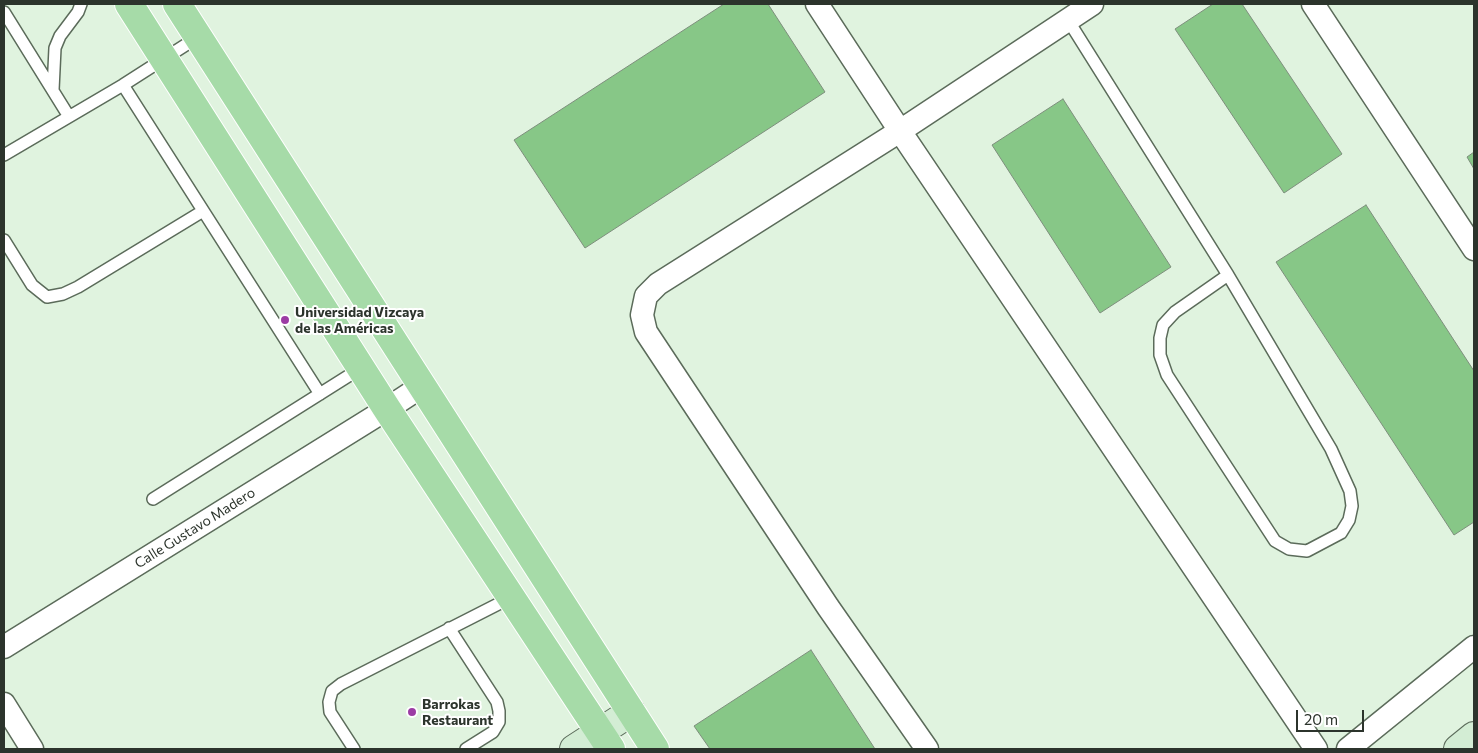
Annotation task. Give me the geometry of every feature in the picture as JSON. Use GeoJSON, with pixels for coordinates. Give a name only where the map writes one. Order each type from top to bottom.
{"type":"FeatureCollection","features":[{"type":"Feature","properties":{"kind":"main road"},"geometry":{"type":"LineString","coordinates":[[129,4],[387,409],[606,741]]}},
{"type":"Feature","properties":{"kind":"main road"},"geometry":{"type":"LineString","coordinates":[[177,4],[655,749]]}},
{"type":"Feature","properties":{"kind":"main road"},"geometry":{"type":"LineString","coordinates":[[574,749],[606,741],[631,712]]}},
{"type":"Feature","properties":{"kind":"main road"},"geometry":{"type":"LineString","coordinates":[[1458,749],[1474,736]]}},
{"type":"Feature","properties":{"kind":"street"},"geometry":{"type":"LineString","coordinates":[[817,4],[900,131],[1316,749]]}},
{"type":"Feature","properties":{"kind":"street"},"geometry":{"type":"LineString","coordinates":[[927,749],[828,607],[646,332],[642,315],[646,296],[658,284],[900,131],[1092,4]]}},
{"type":"Feature","properties":{"kind":"street"},"geometry":{"type":"LineString","coordinates":[[1313,4],[1474,249]]}},
{"type":"Feature","properties":{"kind":"street","name":"Calle Gustavo Madero"},"geometry":{"type":"LineString","coordinates":[[4,647],[422,386]]}},
{"type":"Feature","properties":{"kind":"street"},"geometry":{"type":"LineString","coordinates":[[1348,749],[1474,647]]}},
{"type":"Feature","properties":{"kind":"street"},"geometry":{"type":"LineString","coordinates":[[4,704],[32,749]]}},
{"type":"Feature","properties":{"kind":"lane"},"geometry":{"type":"LineString","coordinates":[[52,90],[55,48],[60,36],[82,4]]}},
{"type":"Feature","properties":{"kind":"lane"},"geometry":{"type":"LineString","coordinates":[[4,12],[68,115]]}},
{"type":"Feature","properties":{"kind":"lane"},"geometry":{"type":"LineString","coordinates":[[1068,20],[1228,275],[1331,449],[1350,491],[1352,506],[1349,520],[1342,533],[1307,551],[1289,549],[1275,541],[1167,375],[1160,355],[1160,338],[1163,326],[1175,312],[1228,275]]}},
{"type":"Feature","properties":{"kind":"lane"},"geometry":{"type":"LineString","coordinates":[[4,154],[122,85],[198,36]]}},
{"type":"Feature","properties":{"kind":"lane"},"geometry":{"type":"LineString","coordinates":[[122,85],[320,394]]}},
{"type":"Feature","properties":{"kind":"lane"},"geometry":{"type":"LineString","coordinates":[[4,240],[32,285],[47,297],[63,294],[78,286],[203,210]]}},
{"type":"Feature","properties":{"kind":"lane"},"geometry":{"type":"LineString","coordinates":[[153,499],[361,368]]}},
{"type":"Feature","properties":{"kind":"lane"},"geometry":{"type":"LineString","coordinates":[[354,749],[330,712],[329,702],[332,691],[341,684],[512,597]]}},
{"type":"Feature","properties":{"kind":"lane"},"geometry":{"type":"LineString","coordinates":[[449,628],[497,702],[499,712],[499,722],[493,732],[466,749]]}},
{"type":"Feature","properties":{"kind":"building"},"geometry":{"type":"Polygon","coordinates":[[[724,4],[768,4],[825,92],[585,248],[514,140],[724,4]]]}},
{"type":"Feature","properties":{"kind":"building"},"geometry":{"type":"Polygon","coordinates":[[[1213,4],[1242,4],[1342,154],[1284,193],[1175,29],[1213,4]]]}},
{"type":"Feature","properties":{"kind":"building"},"geometry":{"type":"Polygon","coordinates":[[[1063,99],[1171,267],[1100,313],[992,145],[1063,99]]]}},
{"type":"Feature","properties":{"kind":"building"},"geometry":{"type":"Polygon","coordinates":[[[1474,152],[1474,169],[1467,157],[1474,152]]]}},
{"type":"Feature","properties":{"kind":"building"},"geometry":{"type":"Polygon","coordinates":[[[1366,205],[1474,371],[1474,522],[1454,535],[1276,262],[1366,205]]]}},
{"type":"Feature","properties":{"kind":"building"},"geometry":{"type":"Polygon","coordinates":[[[811,650],[875,749],[710,749],[694,726],[811,650]]]}},
{"type":"Feature","properties":{"kind":"place","name":"Universidad Vizcaya de las Américas"},"geometry":{"type":"Point","coordinates":[285,320]}},
{"type":"Feature","properties":{"kind":"place","name":"Barrokas Restaurant"},"geometry":{"type":"Point","coordinates":[412,712]}}]}
